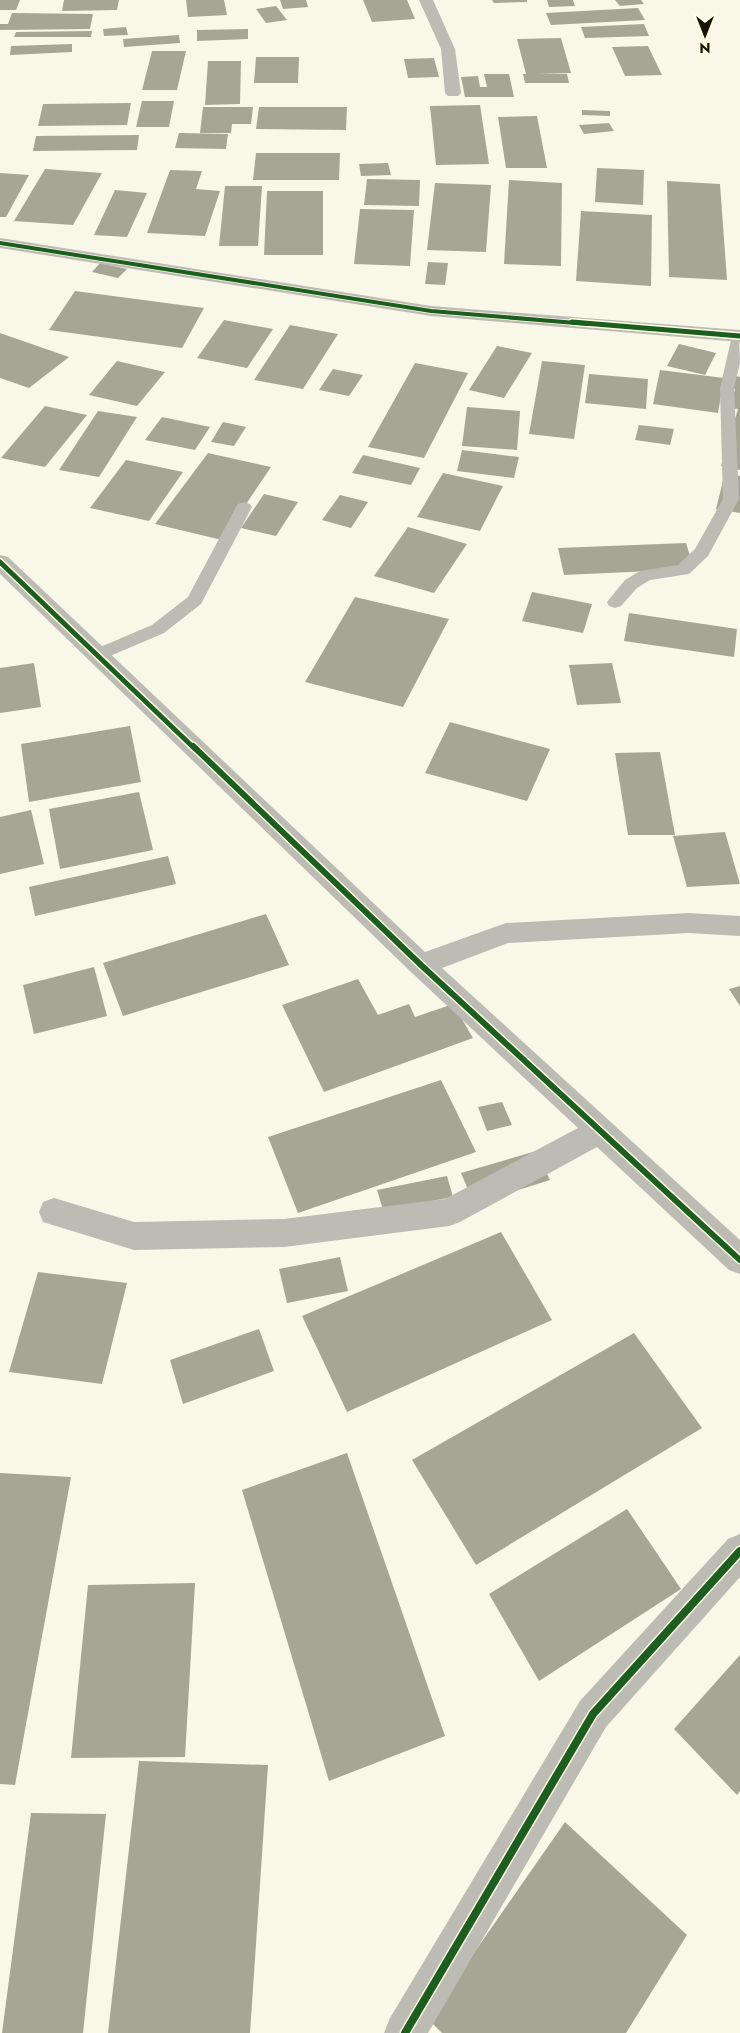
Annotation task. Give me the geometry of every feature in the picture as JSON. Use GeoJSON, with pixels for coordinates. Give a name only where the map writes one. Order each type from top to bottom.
{"type":"FeatureCollection","features":[{"type":"Feature","properties":{"kind":"street"},"geometry":{"type":"LineString","coordinates":[[426,0],[448,49],[453,92]]}},
{"type":"Feature","properties":{"kind":"street"},"geometry":{"type":"LineString","coordinates":[[0,242],[431,311],[740,336]]}},
{"type":"Feature","properties":{"kind":"street"},"geometry":{"type":"LineString","coordinates":[[0,562],[421,965],[740,1260]]}},
{"type":"Feature","properties":{"kind":"street"},"geometry":{"type":"LineString","coordinates":[[421,965],[506,932],[689,923],[740,926]]}},
{"type":"Feature","properties":{"kind":"street"},"geometry":{"type":"LineString","coordinates":[[54,1212],[134,1236],[284,1233],[449,1212],[601,1130]]}},
{"type":"Feature","properties":{"kind":"street"},"geometry":{"type":"LineString","coordinates":[[405,2033],[593,1714],[740,1551]]}},
{"type":"Feature","properties":{"kind":"lane"},"geometry":{"type":"LineString","coordinates":[[615,602],[631,584],[646,575],[683,570],[702,552],[731,499],[727,388],[740,336]]}},
{"type":"Feature","properties":{"kind":"lane"},"geometry":{"type":"LineString","coordinates":[[97,655],[158,630],[195,600],[244,507]]}},
{"type":"Feature","properties":{"kind":"building"},"geometry":{"type":"Polygon","coordinates":[[[0,0],[20,0],[16,10],[0,10],[0,0]]]}},
{"type":"Feature","properties":{"kind":"building"},"geometry":{"type":"Polygon","coordinates":[[[64,0],[119,0],[117,10],[62,11],[64,0]]]}},
{"type":"Feature","properties":{"kind":"building"},"geometry":{"type":"Polygon","coordinates":[[[186,0],[224,0],[227,15],[188,17],[186,0]]]}},
{"type":"Feature","properties":{"kind":"building"},"geometry":{"type":"Polygon","coordinates":[[[280,0],[306,0],[308,7],[283,9],[280,0]]]}},
{"type":"Feature","properties":{"kind":"building"},"geometry":{"type":"Polygon","coordinates":[[[363,0],[407,0],[415,19],[372,22],[363,0]]]}},
{"type":"Feature","properties":{"kind":"building"},"geometry":{"type":"Polygon","coordinates":[[[492,0],[527,0],[527,2],[494,3],[492,0]]]}},
{"type":"Feature","properties":{"kind":"building"},"geometry":{"type":"Polygon","coordinates":[[[547,0],[573,0],[575,6],[549,7],[547,0]]]}},
{"type":"Feature","properties":{"kind":"building"},"geometry":{"type":"Polygon","coordinates":[[[615,0],[641,0],[644,4],[620,6],[615,0]]]}},
{"type":"Feature","properties":{"kind":"building"},"geometry":{"type":"Polygon","coordinates":[[[276,6],[287,20],[266,23],[256,9],[276,6]]]}},
{"type":"Feature","properties":{"kind":"building"},"geometry":{"type":"Polygon","coordinates":[[[638,8],[645,20],[551,25],[546,13],[638,8]]]}},
{"type":"Feature","properties":{"kind":"building"},"geometry":{"type":"Polygon","coordinates":[[[12,13],[93,14],[90,29],[0,30],[0,24],[8,24],[12,13]]]}},
{"type":"Feature","properties":{"kind":"building"},"geometry":{"type":"Polygon","coordinates":[[[644,24],[649,36],[585,38],[581,27],[644,24]]]}},
{"type":"Feature","properties":{"kind":"building"},"geometry":{"type":"Polygon","coordinates":[[[126,27],[128,35],[104,36],[103,29],[126,27]]]}},
{"type":"Feature","properties":{"kind":"building"},"geometry":{"type":"Polygon","coordinates":[[[248,29],[248,39],[197,41],[197,30],[248,29]]]}},
{"type":"Feature","properties":{"kind":"building"},"geometry":{"type":"Polygon","coordinates":[[[92,31],[91,37],[14,37],[16,32],[92,31]]]}},
{"type":"Feature","properties":{"kind":"building"},"geometry":{"type":"Polygon","coordinates":[[[179,35],[180,43],[124,47],[123,39],[179,35]]]}},
{"type":"Feature","properties":{"kind":"building"},"geometry":{"type":"Polygon","coordinates":[[[561,38],[571,73],[538,74],[567,74],[569,83],[525,83],[523,74],[526,74],[517,39],[561,38]]]}},
{"type":"Feature","properties":{"kind":"building"},"geometry":{"type":"Polygon","coordinates":[[[72,44],[72,52],[10,55],[11,46],[72,44]]]}},
{"type":"Feature","properties":{"kind":"building"},"geometry":{"type":"Polygon","coordinates":[[[648,46],[662,75],[625,76],[612,47],[648,46]]]}},
{"type":"Feature","properties":{"kind":"building"},"geometry":{"type":"Polygon","coordinates":[[[152,51],[186,51],[177,90],[142,90],[152,51]]]}},
{"type":"Feature","properties":{"kind":"building"},"geometry":{"type":"Polygon","coordinates":[[[256,57],[299,57],[298,83],[254,83],[256,57]]]}},
{"type":"Feature","properties":{"kind":"building"},"geometry":{"type":"Polygon","coordinates":[[[434,58],[439,77],[408,78],[404,59],[434,58]]]}},
{"type":"Feature","properties":{"kind":"building"},"geometry":{"type":"Polygon","coordinates":[[[208,61],[241,61],[240,104],[205,105],[208,61]]]}},
{"type":"Feature","properties":{"kind":"building"},"geometry":{"type":"Polygon","coordinates":[[[484,74],[509,74],[514,97],[465,97],[461,77],[478,76],[480,87],[487,87],[484,74]]]}},
{"type":"Feature","properties":{"kind":"building"},"geometry":{"type":"Polygon","coordinates":[[[142,101],[174,101],[169,127],[136,127],[142,101]]]}},
{"type":"Feature","properties":{"kind":"building"},"geometry":{"type":"Polygon","coordinates":[[[131,103],[127,125],[38,126],[43,104],[131,103]]]}},
{"type":"Feature","properties":{"kind":"building"},"geometry":{"type":"Polygon","coordinates":[[[480,105],[489,164],[436,165],[430,106],[480,105]]]}},
{"type":"Feature","properties":{"kind":"building"},"geometry":{"type":"Polygon","coordinates":[[[203,107],[253,107],[251,124],[232,124],[231,133],[200,133],[203,107]]]}},
{"type":"Feature","properties":{"kind":"building"},"geometry":{"type":"Polygon","coordinates":[[[259,107],[347,107],[346,130],[256,129],[259,107]]]}},
{"type":"Feature","properties":{"kind":"building"},"geometry":{"type":"Polygon","coordinates":[[[582,110],[610,111],[610,116],[582,115],[582,110]]]}},
{"type":"Feature","properties":{"kind":"building"},"geometry":{"type":"Polygon","coordinates":[[[537,116],[547,168],[506,168],[498,117],[537,116]]]}},
{"type":"Feature","properties":{"kind":"building"},"geometry":{"type":"Polygon","coordinates":[[[609,123],[614,131],[584,134],[579,125],[609,123]]]}},
{"type":"Feature","properties":{"kind":"building"},"geometry":{"type":"Polygon","coordinates":[[[179,133],[228,134],[226,149],[175,148],[179,133]]]}},
{"type":"Feature","properties":{"kind":"building"},"geometry":{"type":"Polygon","coordinates":[[[139,135],[137,150],[33,151],[36,136],[139,135]]]}},
{"type":"Feature","properties":{"kind":"building"},"geometry":{"type":"Polygon","coordinates":[[[256,153],[340,153],[339,180],[253,180],[256,153]]]}},
{"type":"Feature","properties":{"kind":"building"},"geometry":{"type":"Polygon","coordinates":[[[388,163],[391,175],[361,176],[359,164],[388,163]]]}},
{"type":"Feature","properties":{"kind":"building"},"geometry":{"type":"Polygon","coordinates":[[[597,168],[644,170],[643,205],[595,202],[597,168]]]}},
{"type":"Feature","properties":{"kind":"building"},"geometry":{"type":"Polygon","coordinates":[[[45,169],[102,173],[73,225],[14,221],[45,169]]]}},
{"type":"Feature","properties":{"kind":"building"},"geometry":{"type":"Polygon","coordinates":[[[170,170],[202,171],[196,189],[220,191],[205,236],[147,233],[170,170]]]}},
{"type":"Feature","properties":{"kind":"building"},"geometry":{"type":"Polygon","coordinates":[[[0,173],[29,175],[6,217],[0,217],[0,173]]]}},
{"type":"Feature","properties":{"kind":"building"},"geometry":{"type":"Polygon","coordinates":[[[367,179],[420,180],[419,206],[364,205],[367,179]]]}},
{"type":"Feature","properties":{"kind":"building"},"geometry":{"type":"Polygon","coordinates":[[[509,180],[562,183],[561,266],[504,264],[509,180]]]}},
{"type":"Feature","properties":{"kind":"building"},"geometry":{"type":"Polygon","coordinates":[[[667,181],[720,184],[727,280],[669,277],[667,181]]]}},
{"type":"Feature","properties":{"kind":"building"},"geometry":{"type":"Polygon","coordinates":[[[435,183],[491,185],[486,252],[427,250],[435,183]]]}},
{"type":"Feature","properties":{"kind":"building"},"geometry":{"type":"Polygon","coordinates":[[[225,186],[262,186],[258,246],[219,246],[225,186]]]}},
{"type":"Feature","properties":{"kind":"building"},"geometry":{"type":"Polygon","coordinates":[[[115,190],[147,193],[127,237],[94,235],[115,190]]]}},
{"type":"Feature","properties":{"kind":"building"},"geometry":{"type":"Polygon","coordinates":[[[267,191],[323,191],[323,255],[264,255],[267,191]]]}},
{"type":"Feature","properties":{"kind":"building"},"geometry":{"type":"Polygon","coordinates":[[[360,209],[414,210],[410,266],[354,264],[360,209]]]}},
{"type":"Feature","properties":{"kind":"building"},"geometry":{"type":"Polygon","coordinates":[[[581,211],[652,215],[651,286],[576,281],[581,211]]]}},
{"type":"Feature","properties":{"kind":"building"},"geometry":{"type":"Polygon","coordinates":[[[428,262],[448,263],[445,285],[425,284],[428,262]]]}},
{"type":"Feature","properties":{"kind":"building"},"geometry":{"type":"Polygon","coordinates":[[[100,263],[127,269],[118,278],[92,272],[100,263]]]}},
{"type":"Feature","properties":{"kind":"building"},"geometry":{"type":"Polygon","coordinates":[[[75,291],[204,308],[182,348],[49,330],[75,291]]]}},
{"type":"Feature","properties":{"kind":"building"},"geometry":{"type":"Polygon","coordinates":[[[224,320],[273,329],[247,368],[197,358],[224,320]]]}},
{"type":"Feature","properties":{"kind":"building"},"geometry":{"type":"Polygon","coordinates":[[[290,325],[338,334],[303,389],[254,380],[290,325]]]}},
{"type":"Feature","properties":{"kind":"building"},"geometry":{"type":"Polygon","coordinates":[[[0,333],[69,357],[29,388],[0,378],[0,333]]]}},
{"type":"Feature","properties":{"kind":"building"},"geometry":{"type":"Polygon","coordinates":[[[679,344],[716,353],[705,375],[667,366],[679,344]]]}},
{"type":"Feature","properties":{"kind":"building"},"geometry":{"type":"Polygon","coordinates":[[[497,346],[532,353],[504,398],[469,390],[497,346]]]}},
{"type":"Feature","properties":{"kind":"building"},"geometry":{"type":"Polygon","coordinates":[[[117,361],[165,372],[137,406],[89,395],[117,361]]]}},
{"type":"Feature","properties":{"kind":"building"},"geometry":{"type":"Polygon","coordinates":[[[542,361],[585,365],[574,439],[529,434],[542,361]]]}},
{"type":"Feature","properties":{"kind":"building"},"geometry":{"type":"Polygon","coordinates":[[[415,363],[468,373],[424,458],[368,447],[415,363]]]}},
{"type":"Feature","properties":{"kind":"building"},"geometry":{"type":"Polygon","coordinates":[[[333,369],[363,375],[349,396],[319,390],[333,369]]]}},
{"type":"Feature","properties":{"kind":"building"},"geometry":{"type":"Polygon","coordinates":[[[660,370],[724,378],[718,413],[653,404],[660,370]]]}},
{"type":"Feature","properties":{"kind":"building"},"geometry":{"type":"Polygon","coordinates":[[[589,374],[648,379],[646,409],[585,403],[589,374]]]}},
{"type":"Feature","properties":{"kind":"building"},"geometry":{"type":"Polygon","coordinates":[[[732,375],[740,377],[740,470],[721,466],[738,409],[729,408],[735,389],[728,388],[732,375]]]}},
{"type":"Feature","properties":{"kind":"building"},"geometry":{"type":"Polygon","coordinates":[[[45,406],[87,415],[45,467],[1,458],[45,406]]]}},
{"type":"Feature","properties":{"kind":"building"},"geometry":{"type":"Polygon","coordinates":[[[467,407],[520,411],[517,450],[462,446],[467,407]]]}},
{"type":"Feature","properties":{"kind":"building"},"geometry":{"type":"Polygon","coordinates":[[[98,411],[137,417],[99,477],[59,470],[98,411]]]}},
{"type":"Feature","properties":{"kind":"building"},"geometry":{"type":"Polygon","coordinates":[[[162,417],[210,427],[195,450],[145,440],[162,417]]]}},
{"type":"Feature","properties":{"kind":"building"},"geometry":{"type":"Polygon","coordinates":[[[223,422],[246,427],[234,446],[211,442],[223,422]]]}},
{"type":"Feature","properties":{"kind":"building"},"geometry":{"type":"Polygon","coordinates":[[[639,425],[674,429],[670,445],[635,440],[639,425]]]}},
{"type":"Feature","properties":{"kind":"building"},"geometry":{"type":"Polygon","coordinates":[[[462,450],[519,457],[514,478],[457,471],[462,450]]]}},
{"type":"Feature","properties":{"kind":"building"},"geometry":{"type":"Polygon","coordinates":[[[208,453],[271,467],[222,540],[155,524],[208,453]]]}},
{"type":"Feature","properties":{"kind":"building"},"geometry":{"type":"Polygon","coordinates":[[[363,455],[420,468],[411,485],[352,473],[363,455]]]}},
{"type":"Feature","properties":{"kind":"building"},"geometry":{"type":"Polygon","coordinates":[[[126,460],[183,472],[149,521],[90,508],[126,460]]]}},
{"type":"Feature","properties":{"kind":"building"},"geometry":{"type":"Polygon","coordinates":[[[443,473],[503,486],[480,531],[417,517],[443,473]]]}},
{"type":"Feature","properties":{"kind":"building"},"geometry":{"type":"Polygon","coordinates":[[[725,473],[740,476],[740,513],[716,509],[725,473]]]}},
{"type":"Feature","properties":{"kind":"building"},"geometry":{"type":"Polygon","coordinates":[[[264,494],[298,502],[276,536],[241,528],[264,494]]]}},
{"type":"Feature","properties":{"kind":"building"},"geometry":{"type":"Polygon","coordinates":[[[340,495],[368,502],[351,528],[322,520],[340,495]]]}},
{"type":"Feature","properties":{"kind":"building"},"geometry":{"type":"Polygon","coordinates":[[[408,527],[467,544],[434,593],[374,576],[408,527]]]}},
{"type":"Feature","properties":{"kind":"building"},"geometry":{"type":"Polygon","coordinates":[[[686,543],[694,569],[564,575],[558,548],[686,543]]]}},
{"type":"Feature","properties":{"kind":"building"},"geometry":{"type":"Polygon","coordinates":[[[532,592],[592,604],[583,633],[522,621],[532,592]]]}},
{"type":"Feature","properties":{"kind":"building"},"geometry":{"type":"Polygon","coordinates":[[[355,597],[449,619],[403,707],[305,682],[355,597]]]}},
{"type":"Feature","properties":{"kind":"building"},"geometry":{"type":"Polygon","coordinates":[[[629,613],[737,629],[734,657],[624,641],[629,613]]]}},
{"type":"Feature","properties":{"kind":"building"},"geometry":{"type":"Polygon","coordinates":[[[34,663],[41,707],[0,713],[0,668],[34,663]]]}},
{"type":"Feature","properties":{"kind":"building"},"geometry":{"type":"Polygon","coordinates":[[[612,663],[621,703],[577,705],[569,665],[612,663]]]}},
{"type":"Feature","properties":{"kind":"building"},"geometry":{"type":"Polygon","coordinates":[[[450,722],[550,749],[527,801],[425,773],[450,722]]]}},
{"type":"Feature","properties":{"kind":"building"},"geometry":{"type":"Polygon","coordinates":[[[130,726],[141,782],[29,802],[21,744],[130,726]]]}},
{"type":"Feature","properties":{"kind":"building"},"geometry":{"type":"Polygon","coordinates":[[[660,752],[675,835],[628,835],[615,753],[660,752]]]}},
{"type":"Feature","properties":{"kind":"building"},"geometry":{"type":"Polygon","coordinates":[[[139,792],[153,850],[60,869],[49,809],[139,792]]]}},
{"type":"Feature","properties":{"kind":"building"},"geometry":{"type":"Polygon","coordinates":[[[31,810],[44,864],[0,874],[0,817],[31,810]]]}},
{"type":"Feature","properties":{"kind":"building"},"geometry":{"type":"Polygon","coordinates":[[[725,832],[740,884],[687,887],[673,836],[725,832]]]}},
{"type":"Feature","properties":{"kind":"building"},"geometry":{"type":"Polygon","coordinates":[[[168,856],[176,884],[35,916],[29,887],[168,856]]]}},
{"type":"Feature","properties":{"kind":"building"},"geometry":{"type":"Polygon","coordinates":[[[266,914],[289,965],[123,1016],[103,963],[266,914]]]}},
{"type":"Feature","properties":{"kind":"building"},"geometry":{"type":"Polygon","coordinates":[[[94,967],[107,1016],[34,1034],[23,985],[94,967]]]}},
{"type":"Feature","properties":{"kind":"building"},"geometry":{"type":"Polygon","coordinates":[[[358,979],[378,1015],[409,1004],[415,1017],[453,1004],[473,1038],[324,1092],[282,1005],[358,979]]]}},
{"type":"Feature","properties":{"kind":"building"},"geometry":{"type":"Polygon","coordinates":[[[740,986],[740,1006],[729,989],[740,986]]]}},
{"type":"Feature","properties":{"kind":"building"},"geometry":{"type":"Polygon","coordinates":[[[441,1080],[476,1152],[298,1213],[268,1137],[441,1080]]]}},
{"type":"Feature","properties":{"kind":"building"},"geometry":{"type":"Polygon","coordinates":[[[502,1102],[512,1125],[487,1131],[478,1107],[502,1102]]]}},
{"type":"Feature","properties":{"kind":"building"},"geometry":{"type":"Polygon","coordinates":[[[536,1151],[550,1180],[474,1204],[461,1173],[536,1151]]]}},
{"type":"Feature","properties":{"kind":"building"},"geometry":{"type":"Polygon","coordinates":[[[447,1176],[453,1197],[383,1210],[377,1190],[447,1176]]]}},
{"type":"Feature","properties":{"kind":"building"},"geometry":{"type":"Polygon","coordinates":[[[501,1232],[552,1320],[347,1412],[302,1316],[501,1232]]]}},
{"type":"Feature","properties":{"kind":"building"},"geometry":{"type":"Polygon","coordinates":[[[340,1257],[348,1291],[287,1303],[279,1269],[340,1257]]]}},
{"type":"Feature","properties":{"kind":"building"},"geometry":{"type":"Polygon","coordinates":[[[38,1272],[127,1283],[102,1384],[9,1372],[38,1272]]]}},
{"type":"Feature","properties":{"kind":"building"},"geometry":{"type":"Polygon","coordinates":[[[259,1329],[274,1371],[183,1404],[170,1360],[259,1329]]]}},
{"type":"Feature","properties":{"kind":"building"},"geometry":{"type":"Polygon","coordinates":[[[634,1333],[702,1428],[476,1565],[412,1460],[634,1333]]]}},
{"type":"Feature","properties":{"kind":"building"},"geometry":{"type":"Polygon","coordinates":[[[347,1453],[445,1736],[329,1781],[242,1490],[347,1453]]]}},
{"type":"Feature","properties":{"kind":"building"},"geometry":{"type":"Polygon","coordinates":[[[0,1473],[71,1477],[15,1785],[0,1784],[0,1473]]]}},
{"type":"Feature","properties":{"kind":"building"},"geometry":{"type":"Polygon","coordinates":[[[627,1509],[681,1589],[539,1681],[489,1594],[627,1509]]]}},
{"type":"Feature","properties":{"kind":"building"},"geometry":{"type":"Polygon","coordinates":[[[195,1583],[185,1757],[71,1758],[88,1585],[195,1583]]]}},
{"type":"Feature","properties":{"kind":"building"},"geometry":{"type":"Polygon","coordinates":[[[740,1655],[740,1791],[737,1795],[674,1729],[740,1655]]]}},
{"type":"Feature","properties":{"kind":"building"},"geometry":{"type":"Polygon","coordinates":[[[139,1761],[268,1765],[250,2033],[108,2033],[139,1761]]]}},
{"type":"Feature","properties":{"kind":"building"},"geometry":{"type":"Polygon","coordinates":[[[31,1813],[106,1814],[83,2033],[2,2033],[31,1813]]]}},
{"type":"Feature","properties":{"kind":"building"},"geometry":{"type":"Polygon","coordinates":[[[565,1822],[687,1935],[626,2033],[442,2033],[428,2019],[565,1822]]]}},
{"type":"Feature","properties":{"kind":"cycle path"},"geometry":{"type":"LineString","coordinates":[[0,243],[431,311],[740,336]]}},
{"type":"Feature","properties":{"kind":"cycle path"},"geometry":{"type":"LineString","coordinates":[[0,562],[421,965],[740,1260]]}},
{"type":"Feature","properties":{"kind":"cycle path"},"geometry":{"type":"LineString","coordinates":[[405,2033],[593,1714],[740,1551]]}}]}
